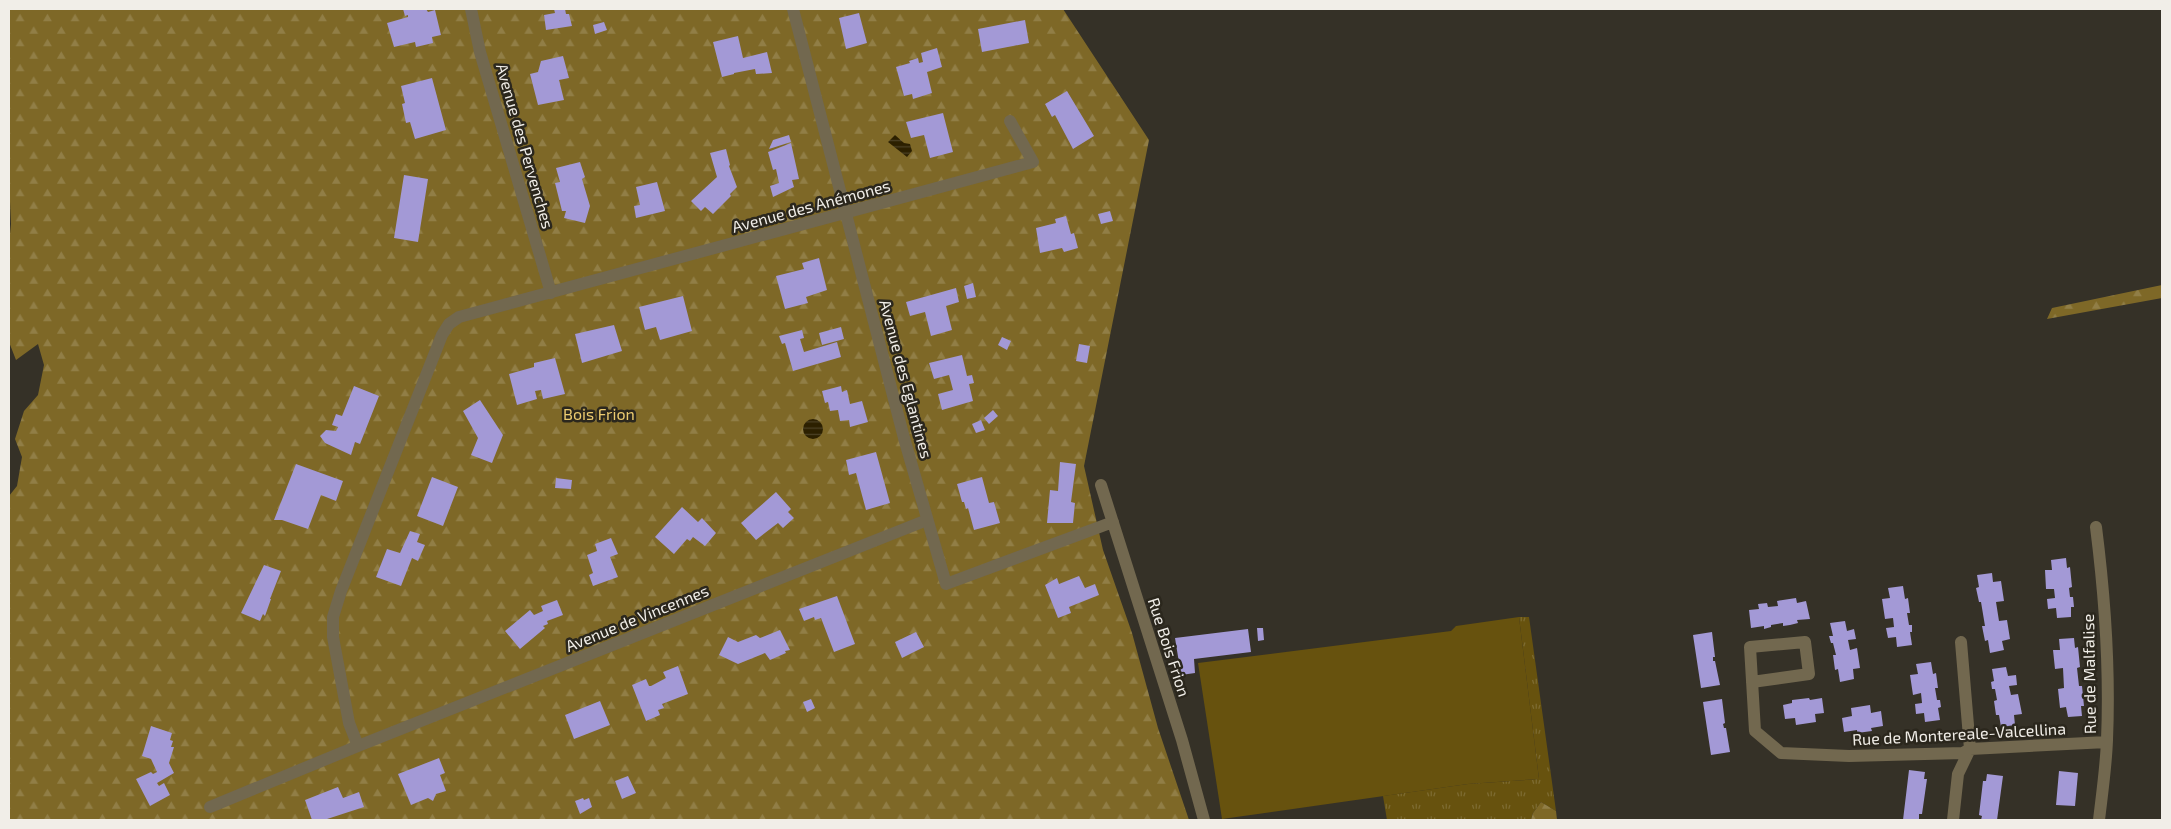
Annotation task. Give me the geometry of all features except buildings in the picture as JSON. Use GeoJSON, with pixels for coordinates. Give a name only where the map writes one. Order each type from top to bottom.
{"type":"FeatureCollection","features":[{"type":"Feature","properties":{"kind":"street","name":"Avenue des Pervenches"},"geometry":{"type":"LineString","coordinates":[[471,9],[480,52],[551,292]]}},
{"type":"Feature","properties":{"kind":"street","name":"Avenue des Eglantines"},"geometry":{"type":"LineString","coordinates":[[793,9],[901,428],[946,584],[1112,522]]}},
{"type":"Feature","properties":{"kind":"street","name":"Avenue des Anémones"},"geometry":{"type":"LineString","coordinates":[[551,292],[846,214],[1033,162],[1010,121]]}},
{"type":"Feature","properties":{"kind":"street"},"geometry":{"type":"LineString","coordinates":[[358,746],[349,723],[333,637],[333,617],[341,591],[442,335],[449,324],[459,317],[551,292]]}},
{"type":"Feature","properties":{"kind":"street","name":"Rue Bois Frion"},"geometry":{"type":"LineString","coordinates":[[1101,485],[1182,740],[1204,820]]}},
{"type":"Feature","properties":{"kind":"street","name":"Avenue de Vincennes"},"geometry":{"type":"LineString","coordinates":[[210,807],[358,746],[928,520]]}},
{"type":"Feature","properties":{"kind":"street","name":"Rue de Malfalise"},"geometry":{"type":"LineString","coordinates":[[2096,527],[2102,572],[2108,675],[2107,742],[2100,820]]}},
{"type":"Feature","properties":{"kind":"street","name":"Rue de Montereale-Valcellina"},"geometry":{"type":"LineString","coordinates":[[1752,682],[1809,674],[1806,642],[1750,647],[1752,682],[1755,731],[1781,752],[1849,756],[1963,753],[1970,749],[2107,742]]}},
{"type":"Feature","properties":{"kind":"street"},"geometry":{"type":"LineString","coordinates":[[1953,820],[1958,774],[1970,749],[1961,642]]}},
{"type":"Feature","properties":{"kind":"green space","name":"Bois Frion"},"geometry":{"type":"Polygon","coordinates":[[[9,9],[1063,9],[1149,140],[1084,466],[1103,550],[1132,633],[1158,728],[1189,820],[9,820],[9,496],[17,486],[22,457],[15,439],[24,411],[38,395],[44,365],[38,344],[16,360],[9,342],[9,244],[11,224],[9,179],[9,9]]]}},
{"type":"Feature","properties":{"kind":"green space"},"geometry":{"type":"Polygon","coordinates":[[[2162,285],[2162,298],[2047,319],[2052,308],[2162,285]]]}},
{"type":"Feature","properties":{"kind":"green space"},"geometry":{"type":"Polygon","coordinates":[[[1519,617],[1529,617],[1556,811],[1541,802],[1533,813],[1531,820],[1387,820],[1383,796],[1468,784],[1539,779],[1519,617]]]}},
{"type":"Feature","properties":{"kind":"green space"},"geometry":{"type":"Polygon","coordinates":[[[1519,617],[1539,779],[1468,784],[1222,819],[1198,663],[1451,631],[1456,626],[1519,617]]]}},
{"type":"Feature","properties":{"kind":"green space"},"geometry":{"type":"Polygon","coordinates":[[[1541,802],[1556,811],[1557,820],[1531,820],[1533,813],[1541,802]]]}},
{"type":"Feature","properties":{"kind":"shaded area"},"geometry":{"type":"Polygon","coordinates":[[[895,135],[904,143],[910,144],[912,151],[907,157],[888,142],[895,135]]]}},
{"type":"Feature","properties":{"kind":"shaded area"},"geometry":{"type":"Polygon","coordinates":[[[813,419],[820,422],[823,429],[820,436],[813,439],[806,436],[803,429],[806,422],[813,419]]]}}]}
